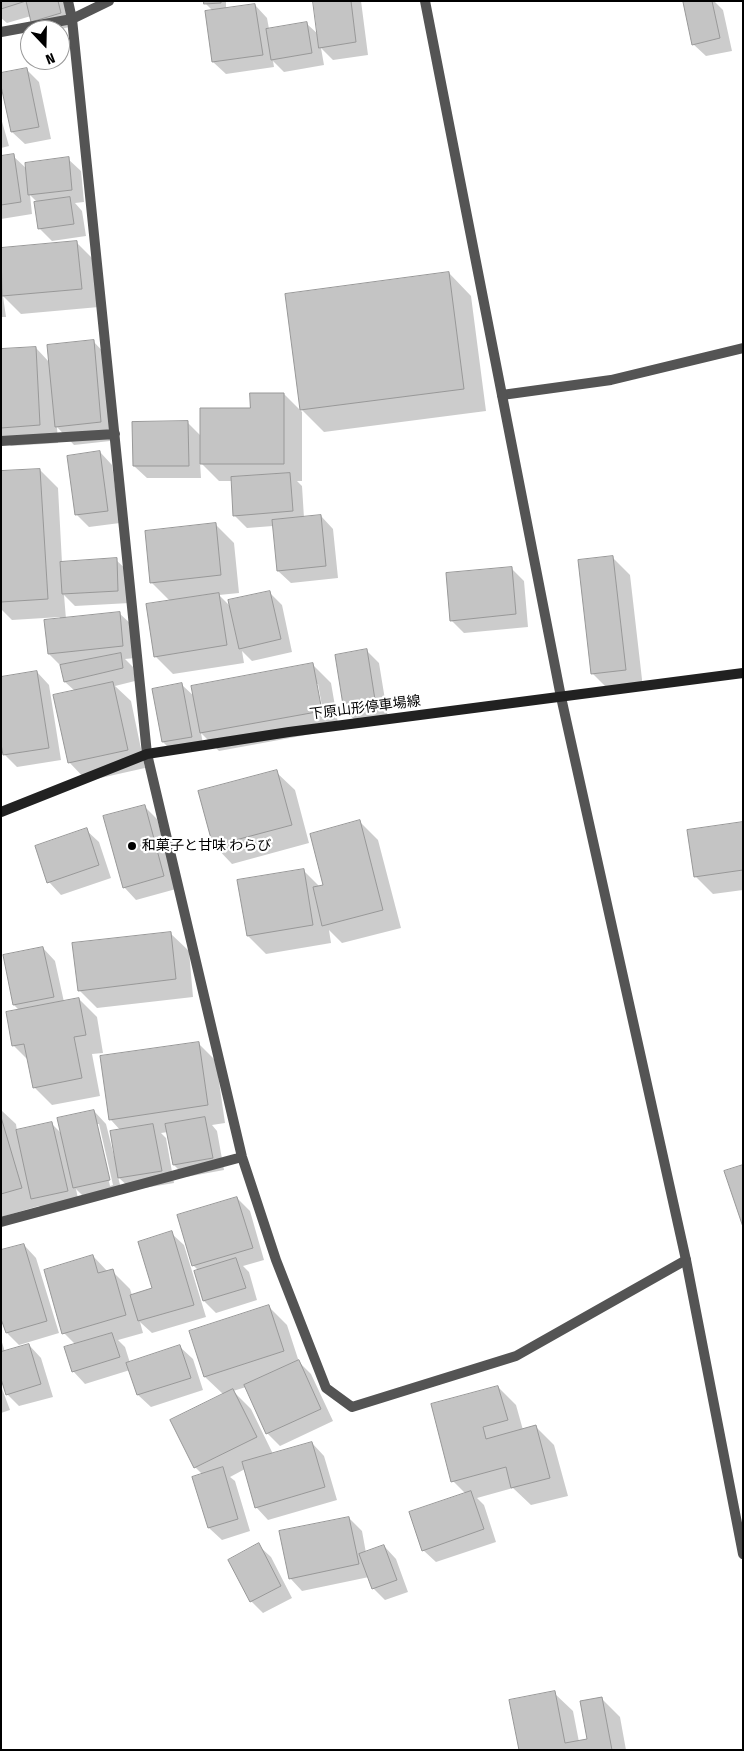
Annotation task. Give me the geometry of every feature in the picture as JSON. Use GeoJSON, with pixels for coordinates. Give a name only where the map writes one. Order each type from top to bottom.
{"type":"FeatureCollection","features":[{"type":"Feature","properties":{"kind":"main road","name":"下原山形停車場線"},"geometry":{"type":"LineString","coordinates":[[1,812],[147,754],[289,732],[743,673]]}},
{"type":"Feature","properties":{"kind":"street"},"geometry":{"type":"LineString","coordinates":[[68,1],[72,19],[147,754],[242,1158],[276,1260],[326,1388],[352,1407],[516,1356],[686,1260]]}},
{"type":"Feature","properties":{"kind":"street"},"geometry":{"type":"LineString","coordinates":[[1,32],[72,19],[109,1]]}},
{"type":"Feature","properties":{"kind":"street"},"geometry":{"type":"LineString","coordinates":[[425,1],[561,697],[686,1260],[743,1554]]}},
{"type":"Feature","properties":{"kind":"street"},"geometry":{"type":"LineString","coordinates":[[502,395],[611,380],[743,348]]}},
{"type":"Feature","properties":{"kind":"street"},"geometry":{"type":"LineString","coordinates":[[1,441],[115,434]]}},
{"type":"Feature","properties":{"kind":"street"},"geometry":{"type":"LineString","coordinates":[[1,1222],[242,1158]]}},
{"type":"Feature","properties":{"kind":"building"},"geometry":{"type":"Polygon","coordinates":[[[1,1],[26,1],[1,9],[1,1]]]}},
{"type":"Feature","properties":{"kind":"building"},"geometry":{"type":"Polygon","coordinates":[[[26,1],[58,1],[61,13],[38,20],[31,20],[26,1]]]}},
{"type":"Feature","properties":{"kind":"building"},"geometry":{"type":"Polygon","coordinates":[[[204,1],[221,1],[221,3],[204,4],[204,1]]]}},
{"type":"Feature","properties":{"kind":"building"},"geometry":{"type":"Polygon","coordinates":[[[313,1],[351,1],[356,42],[319,48],[313,1]]]}},
{"type":"Feature","properties":{"kind":"building"},"geometry":{"type":"Polygon","coordinates":[[[712,1],[720,38],[692,45],[683,2],[712,1]]]}},
{"type":"Feature","properties":{"kind":"building"},"geometry":{"type":"Polygon","coordinates":[[[255,4],[263,55],[212,62],[205,11],[255,4]]]}},
{"type":"Feature","properties":{"kind":"building"},"geometry":{"type":"Polygon","coordinates":[[[307,22],[312,53],[271,60],[266,29],[307,22]]]}},
{"type":"Feature","properties":{"kind":"building"},"geometry":{"type":"Polygon","coordinates":[[[27,70],[39,127],[11,132],[1,86],[1,73],[27,70]]]}},
{"type":"Feature","properties":{"kind":"building"},"geometry":{"type":"Polygon","coordinates":[[[14,154],[21,202],[1,205],[1,156],[14,154]]]}},
{"type":"Feature","properties":{"kind":"building"},"geometry":{"type":"Polygon","coordinates":[[[69,157],[72,190],[28,195],[25,163],[69,157]]]}},
{"type":"Feature","properties":{"kind":"building"},"geometry":{"type":"Polygon","coordinates":[[[70,197],[74,224],[38,229],[34,202],[70,197]]]}},
{"type":"Feature","properties":{"kind":"building"},"geometry":{"type":"Polygon","coordinates":[[[77,241],[82,289],[2,296],[1,248],[77,241]]]}},
{"type":"Feature","properties":{"kind":"building"},"geometry":{"type":"Polygon","coordinates":[[[449,272],[464,389],[300,410],[285,294],[449,272]]]}},
{"type":"Feature","properties":{"kind":"building"},"geometry":{"type":"Polygon","coordinates":[[[94,340],[101,422],[55,427],[47,345],[94,340]]]}},
{"type":"Feature","properties":{"kind":"building"},"geometry":{"type":"Polygon","coordinates":[[[36,347],[40,425],[1,428],[1,349],[36,347]]]}},
{"type":"Feature","properties":{"kind":"building"},"geometry":{"type":"Polygon","coordinates":[[[250,393],[284,393],[284,464],[200,464],[200,408],[250,408],[250,393]]]}},
{"type":"Feature","properties":{"kind":"building"},"geometry":{"type":"Polygon","coordinates":[[[188,421],[189,466],[133,466],[132,422],[188,421]]]}},
{"type":"Feature","properties":{"kind":"building"},"geometry":{"type":"Polygon","coordinates":[[[100,451],[108,511],[75,515],[67,456],[100,451]]]}},
{"type":"Feature","properties":{"kind":"building"},"geometry":{"type":"Polygon","coordinates":[[[40,469],[48,599],[1,602],[1,471],[40,469]]]}},
{"type":"Feature","properties":{"kind":"building"},"geometry":{"type":"Polygon","coordinates":[[[290,473],[293,511],[233,516],[231,477],[290,473]]]}},
{"type":"Feature","properties":{"kind":"building"},"geometry":{"type":"Polygon","coordinates":[[[321,515],[326,566],[277,571],[272,520],[321,515]]]}},
{"type":"Feature","properties":{"kind":"building"},"geometry":{"type":"Polygon","coordinates":[[[216,523],[221,575],[150,583],[145,531],[216,523]]]}},
{"type":"Feature","properties":{"kind":"building"},"geometry":{"type":"Polygon","coordinates":[[[613,556],[626,670],[591,674],[578,560],[613,556]]]}},
{"type":"Feature","properties":{"kind":"building"},"geometry":{"type":"Polygon","coordinates":[[[117,558],[118,591],[62,594],[60,562],[117,558]]]}},
{"type":"Feature","properties":{"kind":"building"},"geometry":{"type":"Polygon","coordinates":[[[512,567],[516,614],[450,621],[446,573],[512,567]]]}},
{"type":"Feature","properties":{"kind":"building"},"geometry":{"type":"Polygon","coordinates":[[[270,591],[281,639],[239,649],[228,600],[270,591]]]}},
{"type":"Feature","properties":{"kind":"building"},"geometry":{"type":"Polygon","coordinates":[[[219,593],[227,645],[154,657],[146,604],[219,593]]]}},
{"type":"Feature","properties":{"kind":"building"},"geometry":{"type":"Polygon","coordinates":[[[120,612],[123,646],[48,654],[44,620],[120,612]]]}},
{"type":"Feature","properties":{"kind":"building"},"geometry":{"type":"Polygon","coordinates":[[[367,649],[376,706],[344,711],[335,655],[367,649]]]}},
{"type":"Feature","properties":{"kind":"building"},"geometry":{"type":"Polygon","coordinates":[[[121,653],[123,668],[64,682],[60,665],[121,653]]]}},
{"type":"Feature","properties":{"kind":"building"},"geometry":{"type":"Polygon","coordinates":[[[313,663],[322,711],[200,733],[191,686],[313,663]]]}},
{"type":"Feature","properties":{"kind":"building"},"geometry":{"type":"Polygon","coordinates":[[[37,671],[49,748],[3,755],[1,744],[1,677],[37,671]]]}},
{"type":"Feature","properties":{"kind":"building"},"geometry":{"type":"Polygon","coordinates":[[[113,682],[128,750],[68,763],[53,695],[113,682]]]}},
{"type":"Feature","properties":{"kind":"building"},"geometry":{"type":"Polygon","coordinates":[[[182,683],[192,737],[162,742],[152,689],[182,683]]]}},
{"type":"Feature","properties":{"kind":"building"},"geometry":{"type":"Polygon","coordinates":[[[277,770],[292,825],[213,846],[198,791],[277,770]]]}},
{"type":"Feature","properties":{"kind":"building"},"geometry":{"type":"Polygon","coordinates":[[[145,805],[164,876],[123,888],[103,816],[145,805]]]}},
{"type":"Feature","properties":{"kind":"building"},"geometry":{"type":"Polygon","coordinates":[[[360,820],[383,910],[322,926],[313,887],[323,885],[310,834],[360,820]]]}},
{"type":"Feature","properties":{"kind":"building"},"geometry":{"type":"Polygon","coordinates":[[[743,822],[743,870],[694,877],[687,830],[743,822]]]}},
{"type":"Feature","properties":{"kind":"building"},"geometry":{"type":"Polygon","coordinates":[[[87,828],[99,865],[47,883],[35,846],[87,828]]]}},
{"type":"Feature","properties":{"kind":"building"},"geometry":{"type":"Polygon","coordinates":[[[304,869],[313,925],[247,936],[237,880],[304,869]]]}},
{"type":"Feature","properties":{"kind":"building"},"geometry":{"type":"Polygon","coordinates":[[[171,932],[176,979],[78,991],[72,943],[171,932]]]}},
{"type":"Feature","properties":{"kind":"building"},"geometry":{"type":"Polygon","coordinates":[[[43,947],[54,997],[13,1005],[3,955],[43,947]]]}},
{"type":"Feature","properties":{"kind":"building"},"geometry":{"type":"Polygon","coordinates":[[[79,998],[86,1035],[74,1037],[82,1078],[33,1088],[24,1044],[12,1046],[6,1012],[79,998]]]}},
{"type":"Feature","properties":{"kind":"building"},"geometry":{"type":"Polygon","coordinates":[[[199,1042],[208,1105],[109,1120],[100,1056],[199,1042]]]}},
{"type":"Feature","properties":{"kind":"building"},"geometry":{"type":"Polygon","coordinates":[[[94,1110],[110,1180],[73,1188],[57,1118],[94,1110]]]}},
{"type":"Feature","properties":{"kind":"building"},"geometry":{"type":"Polygon","coordinates":[[[1,1117],[22,1188],[1,1194],[1,1117]]]}},
{"type":"Feature","properties":{"kind":"building"},"geometry":{"type":"Polygon","coordinates":[[[205,1117],[213,1158],[173,1165],[165,1124],[205,1117]]]}},
{"type":"Feature","properties":{"kind":"building"},"geometry":{"type":"Polygon","coordinates":[[[52,1122],[68,1191],[31,1199],[16,1130],[52,1122]]]}},
{"type":"Feature","properties":{"kind":"building"},"geometry":{"type":"Polygon","coordinates":[[[153,1124],[162,1171],[118,1178],[110,1131],[153,1124]]]}},
{"type":"Feature","properties":{"kind":"building"},"geometry":{"type":"Polygon","coordinates":[[[743,1165],[743,1227],[724,1171],[743,1165]]]}},
{"type":"Feature","properties":{"kind":"building"},"geometry":{"type":"Polygon","coordinates":[[[237,1197],[253,1248],[192,1266],[177,1215],[237,1197]]]}},
{"type":"Feature","properties":{"kind":"building"},"geometry":{"type":"Polygon","coordinates":[[[172,1231],[194,1305],[138,1321],[130,1295],[152,1288],[138,1242],[172,1231]]]}},
{"type":"Feature","properties":{"kind":"building"},"geometry":{"type":"Polygon","coordinates":[[[24,1244],[47,1321],[6,1333],[1,1319],[1,1250],[24,1244]]]}},
{"type":"Feature","properties":{"kind":"building"},"geometry":{"type":"Polygon","coordinates":[[[93,1255],[98,1273],[113,1269],[126,1315],[62,1334],[44,1270],[93,1255]]]}},
{"type":"Feature","properties":{"kind":"building"},"geometry":{"type":"Polygon","coordinates":[[[236,1258],[246,1288],[203,1301],[194,1271],[236,1258]]]}},
{"type":"Feature","properties":{"kind":"building"},"geometry":{"type":"Polygon","coordinates":[[[269,1305],[284,1351],[204,1377],[189,1331],[269,1305]]]}},
{"type":"Feature","properties":{"kind":"building"},"geometry":{"type":"Polygon","coordinates":[[[112,1333],[120,1357],[72,1372],[64,1347],[112,1333]]]}},
{"type":"Feature","properties":{"kind":"building"},"geometry":{"type":"Polygon","coordinates":[[[29,1344],[41,1384],[6,1395],[1,1379],[1,1352],[29,1344]]]}},
{"type":"Feature","properties":{"kind":"building"},"geometry":{"type":"Polygon","coordinates":[[[180,1345],[191,1378],[137,1395],[126,1363],[180,1345]]]}},
{"type":"Feature","properties":{"kind":"building"},"geometry":{"type":"Polygon","coordinates":[[[299,1360],[321,1409],[266,1434],[244,1385],[299,1360]]]}},
{"type":"Feature","properties":{"kind":"building"},"geometry":{"type":"Polygon","coordinates":[[[498,1386],[508,1420],[483,1427],[486,1439],[536,1425],[550,1478],[511,1488],[506,1467],[451,1482],[431,1404],[498,1386]]]}},
{"type":"Feature","properties":{"kind":"building"},"geometry":{"type":"Polygon","coordinates":[[[233,1389],[257,1437],[194,1468],[170,1420],[233,1389]]]}},
{"type":"Feature","properties":{"kind":"building"},"geometry":{"type":"Polygon","coordinates":[[[312,1442],[325,1487],[255,1508],[242,1462],[312,1442]]]}},
{"type":"Feature","properties":{"kind":"building"},"geometry":{"type":"Polygon","coordinates":[[[223,1467],[238,1519],[208,1528],[192,1477],[223,1467]]]}},
{"type":"Feature","properties":{"kind":"building"},"geometry":{"type":"Polygon","coordinates":[[[471,1491],[484,1529],[422,1551],[409,1512],[471,1491]]]}},
{"type":"Feature","properties":{"kind":"building"},"geometry":{"type":"Polygon","coordinates":[[[349,1517],[359,1564],[289,1579],[279,1531],[349,1517]]]}},
{"type":"Feature","properties":{"kind":"building"},"geometry":{"type":"Polygon","coordinates":[[[259,1543],[281,1586],[250,1602],[228,1560],[259,1543]]]}},
{"type":"Feature","properties":{"kind":"building"},"geometry":{"type":"Polygon","coordinates":[[[384,1545],[397,1580],[372,1589],[359,1554],[384,1545]]]}},
{"type":"Feature","properties":{"kind":"building"},"geometry":{"type":"Polygon","coordinates":[[[555,1691],[565,1743],[587,1739],[580,1701],[602,1697],[612,1750],[519,1750],[509,1700],[555,1691]]]}},
{"type":"Feature","properties":{"kind":"place","name":"和菓子と甘味 わらび"},"geometry":{"type":"Point","coordinates":[132,846]}}]}
